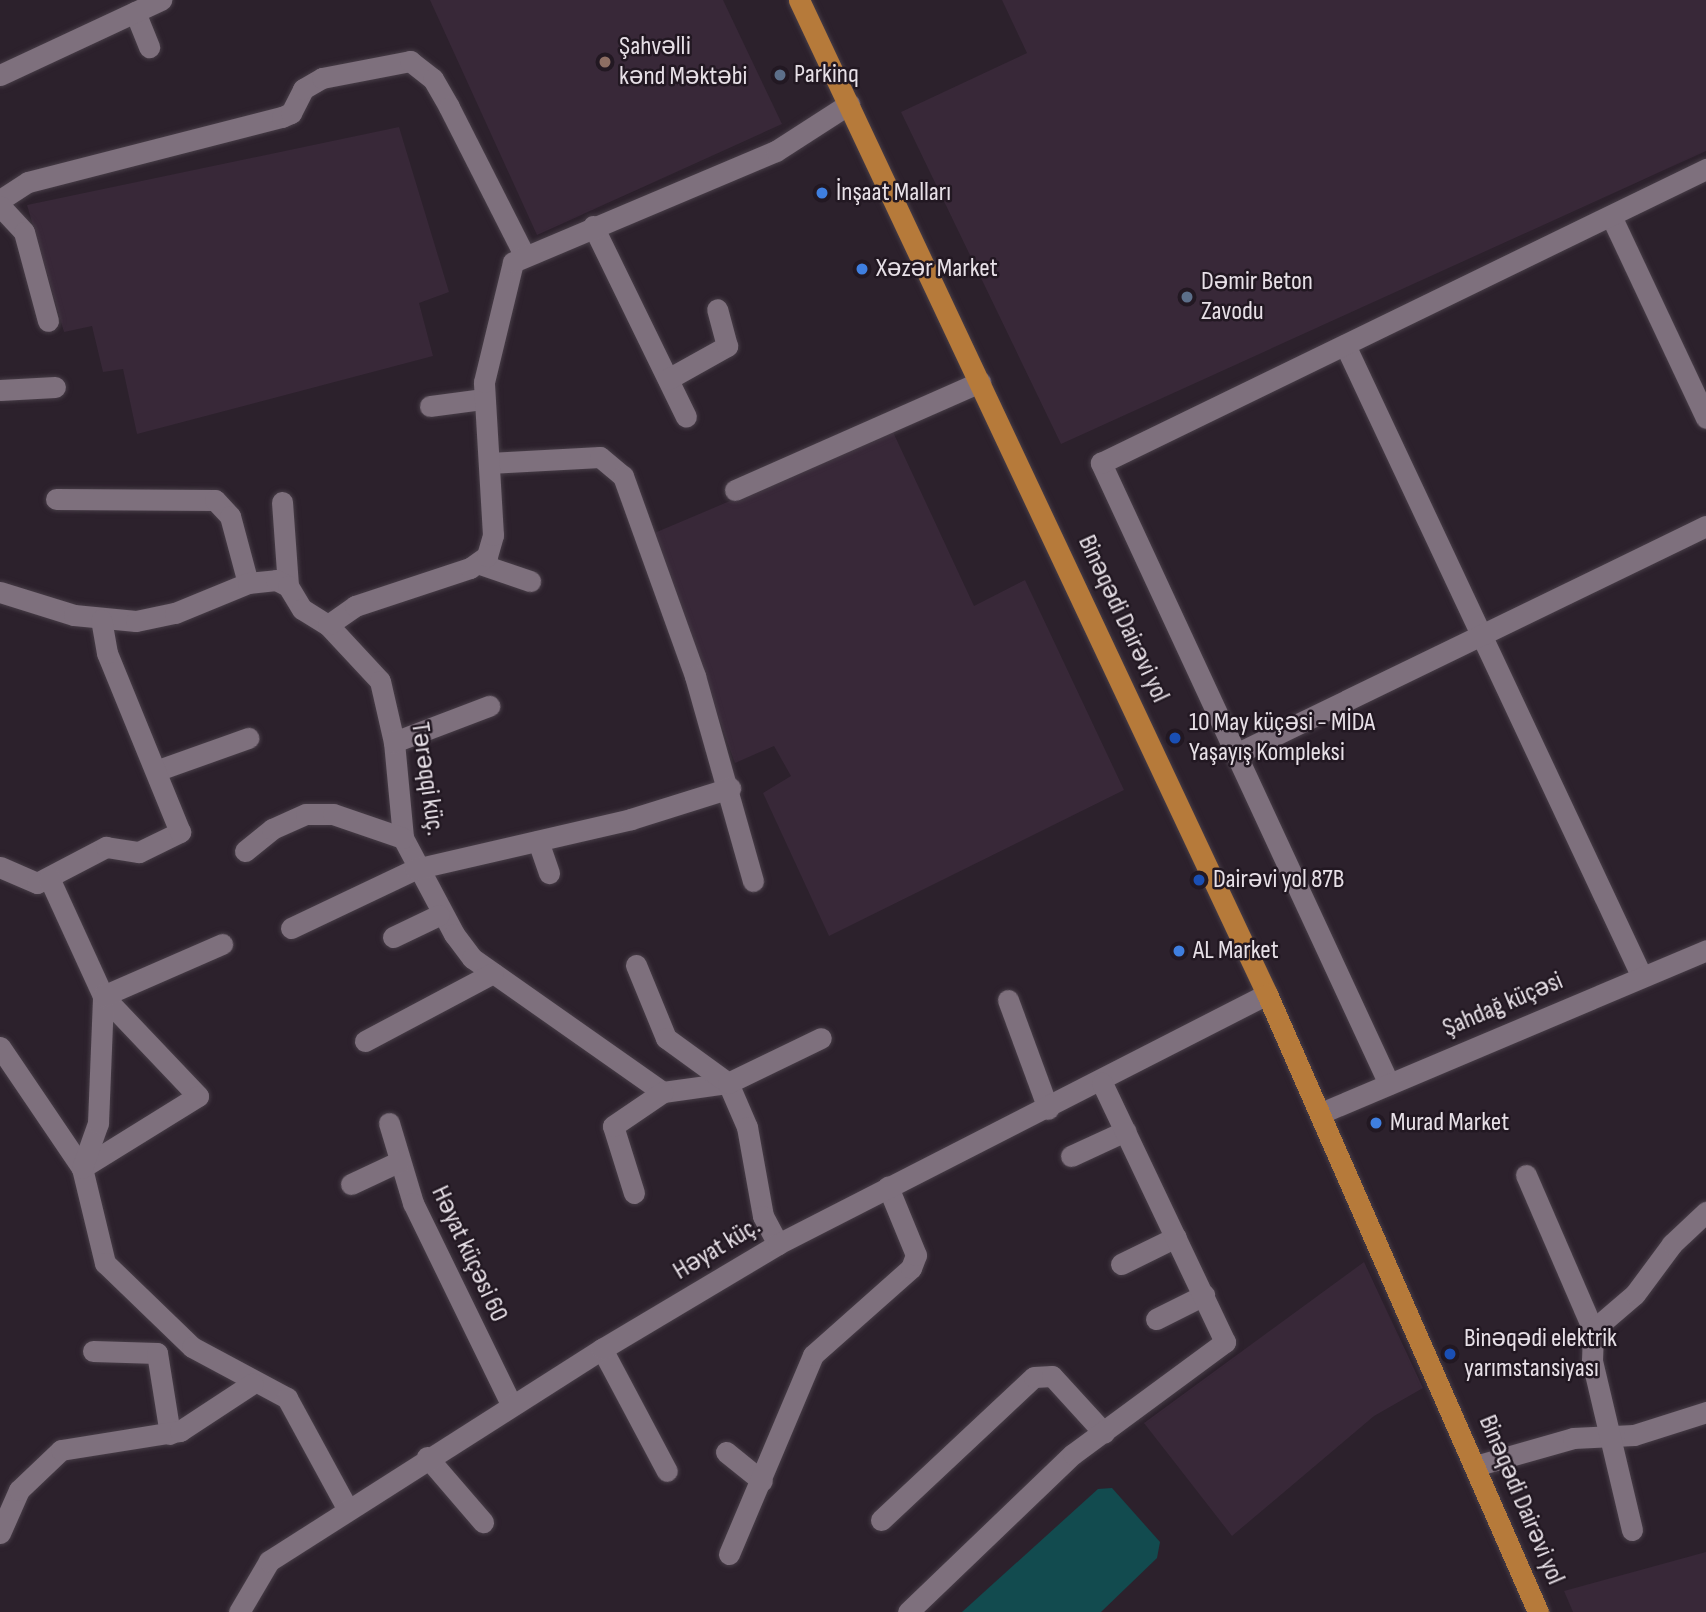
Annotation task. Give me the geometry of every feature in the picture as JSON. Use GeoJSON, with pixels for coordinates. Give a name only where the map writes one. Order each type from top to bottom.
{"type":"FeatureCollection","features":[{"type":"Feature","properties":{"kind":"main road","name":"Binəqədi Dairəvi yol"},"geometry":{"type":"LineString","coordinates":[[799,0],[1267,994],[1538,1612]]}},
{"type":"Feature","properties":{"kind":"street"},"geometry":{"type":"LineString","coordinates":[[0,75],[161,0]]}},
{"type":"Feature","properties":{"kind":"street"},"geometry":{"type":"LineString","coordinates":[[135,12],[149,47]]}},
{"type":"Feature","properties":{"kind":"street"},"geometry":{"type":"LineString","coordinates":[[0,200],[28,182],[291,113],[303,89],[321,78],[410,61],[433,79],[523,253]]}},
{"type":"Feature","properties":{"kind":"street"},"geometry":{"type":"LineString","coordinates":[[480,564],[493,535],[483,399],[508,270],[523,253],[776,151],[849,104]]}},
{"type":"Feature","properties":{"kind":"street"},"geometry":{"type":"LineString","coordinates":[[1389,1084],[1238,753],[1101,463],[1706,169]]}},
{"type":"Feature","properties":{"kind":"street"},"geometry":{"type":"LineString","coordinates":[[0,206],[24,232],[48,321]]}},
{"type":"Feature","properties":{"kind":"street"},"geometry":{"type":"LineString","coordinates":[[1611,216],[1706,418]]}},
{"type":"Feature","properties":{"kind":"street"},"geometry":{"type":"LineString","coordinates":[[593,226],[686,417]]}},
{"type":"Feature","properties":{"kind":"street"},"geometry":{"type":"LineString","coordinates":[[668,379],[727,346],[717,309]]}},
{"type":"Feature","properties":{"kind":"street"},"geometry":{"type":"LineString","coordinates":[[1345,345],[1642,977]]}},
{"type":"Feature","properties":{"kind":"street"},"geometry":{"type":"LineString","coordinates":[[735,490],[980,382]]}},
{"type":"Feature","properties":{"kind":"street"},"geometry":{"type":"LineString","coordinates":[[0,390],[55,387]]}},
{"type":"Feature","properties":{"kind":"street"},"geometry":{"type":"LineString","coordinates":[[430,406],[483,399]]}},
{"type":"Feature","properties":{"kind":"street"},"geometry":{"type":"LineString","coordinates":[[489,463],[600,457],[616,466],[730,788],[753,881]]}},
{"type":"Feature","properties":{"kind":"street"},"geometry":{"type":"LineString","coordinates":[[56,499],[215,500],[230,516],[248,583]]}},
{"type":"Feature","properties":{"kind":"street"},"geometry":{"type":"LineString","coordinates":[[282,502],[288,586]]}},
{"type":"Feature","properties":{"kind":"street"},"geometry":{"type":"LineString","coordinates":[[1238,753],[1706,526]]}},
{"type":"Feature","properties":{"kind":"street"},"geometry":{"type":"LineString","coordinates":[[328,625],[355,606],[480,564],[530,581]]}},
{"type":"Feature","properties":{"kind":"street"},"geometry":{"type":"LineString","coordinates":[[0,592],[101,620],[157,618],[248,583],[276,580],[288,586]]}},
{"type":"Feature","properties":{"kind":"street","name":"Tərəqqi küç."},"geometry":{"type":"LineString","coordinates":[[288,586],[302,609],[328,625],[380,681],[394,742],[403,838],[415,869],[439,915],[472,958],[663,1092]]}},
{"type":"Feature","properties":{"kind":"street"},"geometry":{"type":"LineString","coordinates":[[0,867],[26,881],[49,878],[106,848],[139,852],[180,832],[158,770],[107,653],[101,620]]}},
{"type":"Feature","properties":{"kind":"street"},"geometry":{"type":"LineString","coordinates":[[394,742],[489,706]]}},
{"type":"Feature","properties":{"kind":"street"},"geometry":{"type":"LineString","coordinates":[[158,770],[248,738]]}},
{"type":"Feature","properties":{"kind":"street"},"geometry":{"type":"LineString","coordinates":[[291,928],[415,869],[538,841],[730,788]]}},
{"type":"Feature","properties":{"kind":"street"},"geometry":{"type":"LineString","coordinates":[[245,851],[272,829],[306,814],[333,814],[403,838]]}},
{"type":"Feature","properties":{"kind":"street"},"geometry":{"type":"LineString","coordinates":[[538,841],[549,873]]}},
{"type":"Feature","properties":{"kind":"street"},"geometry":{"type":"LineString","coordinates":[[49,878],[103,996],[198,1096],[82,1168]]}},
{"type":"Feature","properties":{"kind":"street"},"geometry":{"type":"LineString","coordinates":[[393,937],[439,915]]}},
{"type":"Feature","properties":{"kind":"street"},"geometry":{"type":"LineString","coordinates":[[103,996],[222,944]]}},
{"type":"Feature","properties":{"kind":"street","name":"Şahdağ küçəsi"},"geometry":{"type":"LineString","coordinates":[[1321,1113],[1706,950]]}},
{"type":"Feature","properties":{"kind":"street"},"geometry":{"type":"LineString","coordinates":[[636,965],[666,1038],[728,1083],[747,1127],[763,1216],[778,1244]]}},
{"type":"Feature","properties":{"kind":"street"},"geometry":{"type":"LineString","coordinates":[[365,1041],[493,973]]}},
{"type":"Feature","properties":{"kind":"street","name":"Həyat küç."},"geometry":{"type":"LineString","coordinates":[[239,1612],[269,1561],[427,1457],[602,1349],[778,1244],[1102,1083],[1267,994]]}},
{"type":"Feature","properties":{"kind":"street"},"geometry":{"type":"LineString","coordinates":[[82,1168],[98,1123],[103,996]]}},
{"type":"Feature","properties":{"kind":"street"},"geometry":{"type":"LineString","coordinates":[[1008,1000],[1048,1110]]}},
{"type":"Feature","properties":{"kind":"street"},"geometry":{"type":"LineString","coordinates":[[634,1193],[613,1126],[663,1092],[728,1083],[821,1038]]}},
{"type":"Feature","properties":{"kind":"street"},"geometry":{"type":"LineString","coordinates":[[0,1048],[82,1168],[105,1263],[172,1331],[253,1383],[274,1386],[287,1398],[347,1508]]}},
{"type":"Feature","properties":{"kind":"street"},"geometry":{"type":"LineString","coordinates":[[908,1612],[1073,1454],[1224,1346],[1204,1294],[1102,1083]]}},
{"type":"Feature","properties":{"kind":"street","name":"Həyat küçəsi 60"},"geometry":{"type":"LineString","coordinates":[[389,1123],[398,1162],[444,1272],[511,1404]]}},
{"type":"Feature","properties":{"kind":"street"},"geometry":{"type":"LineString","coordinates":[[1071,1156],[1125,1130]]}},
{"type":"Feature","properties":{"kind":"street"},"geometry":{"type":"LineString","coordinates":[[351,1184],[398,1162]]}},
{"type":"Feature","properties":{"kind":"street"},"geometry":{"type":"LineString","coordinates":[[1526,1174],[1593,1330],[1592,1361],[1632,1530]]}},
{"type":"Feature","properties":{"kind":"street"},"geometry":{"type":"LineString","coordinates":[[729,1554],[813,1355],[911,1268],[916,1255],[888,1187]]}},
{"type":"Feature","properties":{"kind":"street"},"geometry":{"type":"LineString","coordinates":[[1593,1330],[1635,1294],[1672,1244],[1706,1212]]}},
{"type":"Feature","properties":{"kind":"street"},"geometry":{"type":"LineString","coordinates":[[1121,1264],[1176,1237]]}},
{"type":"Feature","properties":{"kind":"street"},"geometry":{"type":"LineString","coordinates":[[1156,1319],[1204,1294]]}},
{"type":"Feature","properties":{"kind":"street"},"geometry":{"type":"LineString","coordinates":[[602,1349],[667,1471]]}},
{"type":"Feature","properties":{"kind":"street"},"geometry":{"type":"LineString","coordinates":[[93,1350],[157,1353],[170,1434]]}},
{"type":"Feature","properties":{"kind":"street"},"geometry":{"type":"LineString","coordinates":[[881,1520],[1034,1377],[1052,1376],[1104,1433]]}},
{"type":"Feature","properties":{"kind":"street"},"geometry":{"type":"LineString","coordinates":[[0,1533],[19,1490],[61,1450],[170,1434],[253,1383]]}},
{"type":"Feature","properties":{"kind":"street"},"geometry":{"type":"LineString","coordinates":[[1475,1466],[1573,1438],[1611,1439],[1706,1412]]}},
{"type":"Feature","properties":{"kind":"street"},"geometry":{"type":"LineString","coordinates":[[726,1452],[762,1481]]}},
{"type":"Feature","properties":{"kind":"street"},"geometry":{"type":"LineString","coordinates":[[427,1457],[483,1522]]}},
{"type":"Feature","properties":{"kind":"shaded area","name":"Şahvəlli kənd Məktəbi"},"geometry":{"type":"Polygon","coordinates":[[[430,0],[723,0],[782,124],[537,235],[430,0]]]}},
{"type":"Feature","properties":{"kind":"shaded area","name":"Dəmir Beton Zavodu"},"geometry":{"type":"Polygon","coordinates":[[[1002,0],[1706,0],[1706,151],[1061,444],[901,112],[1027,53],[1002,0]]]}},
{"type":"Feature","properties":{"kind":"shaded area"},"geometry":{"type":"Polygon","coordinates":[[[399,127],[449,292],[419,303],[433,356],[137,434],[123,369],[103,372],[92,326],[64,332],[27,205],[399,127]]]}},
{"type":"Feature","properties":{"kind":"shaded area"},"geometry":{"type":"Polygon","coordinates":[[[893,432],[974,606],[1025,580],[1124,790],[829,936],[763,793],[791,776],[774,746],[735,763],[652,534],[893,432]]]}},
{"type":"Feature","properties":{"kind":"shaded area"},"geometry":{"type":"Polygon","coordinates":[[[1364,1262],[1423,1388],[1374,1416],[1232,1536],[1144,1423],[1364,1262]]]}},
{"type":"Feature","properties":{"kind":"shaded area"},"geometry":{"type":"Polygon","coordinates":[[[1706,1552],[1706,1612],[1573,1612],[1564,1591],[1706,1552]]]}},
{"type":"Feature","properties":{"kind":"water"},"geometry":{"type":"Polygon","coordinates":[[[1112,1488],[1160,1542],[1157,1558],[1101,1612],[962,1612],[1098,1489],[1112,1488]]]}},
{"type":"Feature","properties":{"kind":"place","name":"Şahvəlli kənd Məktəbi"},"geometry":{"type":"Point","coordinates":[605,62]}},
{"type":"Feature","properties":{"kind":"place","name":"Parkinq"},"geometry":{"type":"Point","coordinates":[780,75]}},
{"type":"Feature","properties":{"kind":"place","name":"İnşaat Malları"},"geometry":{"type":"Point","coordinates":[822,193]}},
{"type":"Feature","properties":{"kind":"place","name":"Xəzər Market"},"geometry":{"type":"Point","coordinates":[862,269]}},
{"type":"Feature","properties":{"kind":"place","name":"Dəmir Beton Zavodu"},"geometry":{"type":"Point","coordinates":[1187,297]}},
{"type":"Feature","properties":{"kind":"place","name":"10 May küçəsi - MİDA Yaşayış Kompleksi"},"geometry":{"type":"Point","coordinates":[1175,738]}},
{"type":"Feature","properties":{"kind":"place","name":"Dairəvi yol 87B"},"geometry":{"type":"Point","coordinates":[1199,880]}},
{"type":"Feature","properties":{"kind":"place","name":"AL Market"},"geometry":{"type":"Point","coordinates":[1179,951]}},
{"type":"Feature","properties":{"kind":"place","name":"Murad Market"},"geometry":{"type":"Point","coordinates":[1376,1123]}},
{"type":"Feature","properties":{"kind":"place","name":"Binəqədi elektrik yarımstansiyası"},"geometry":{"type":"Point","coordinates":[1450,1354]}}]}
